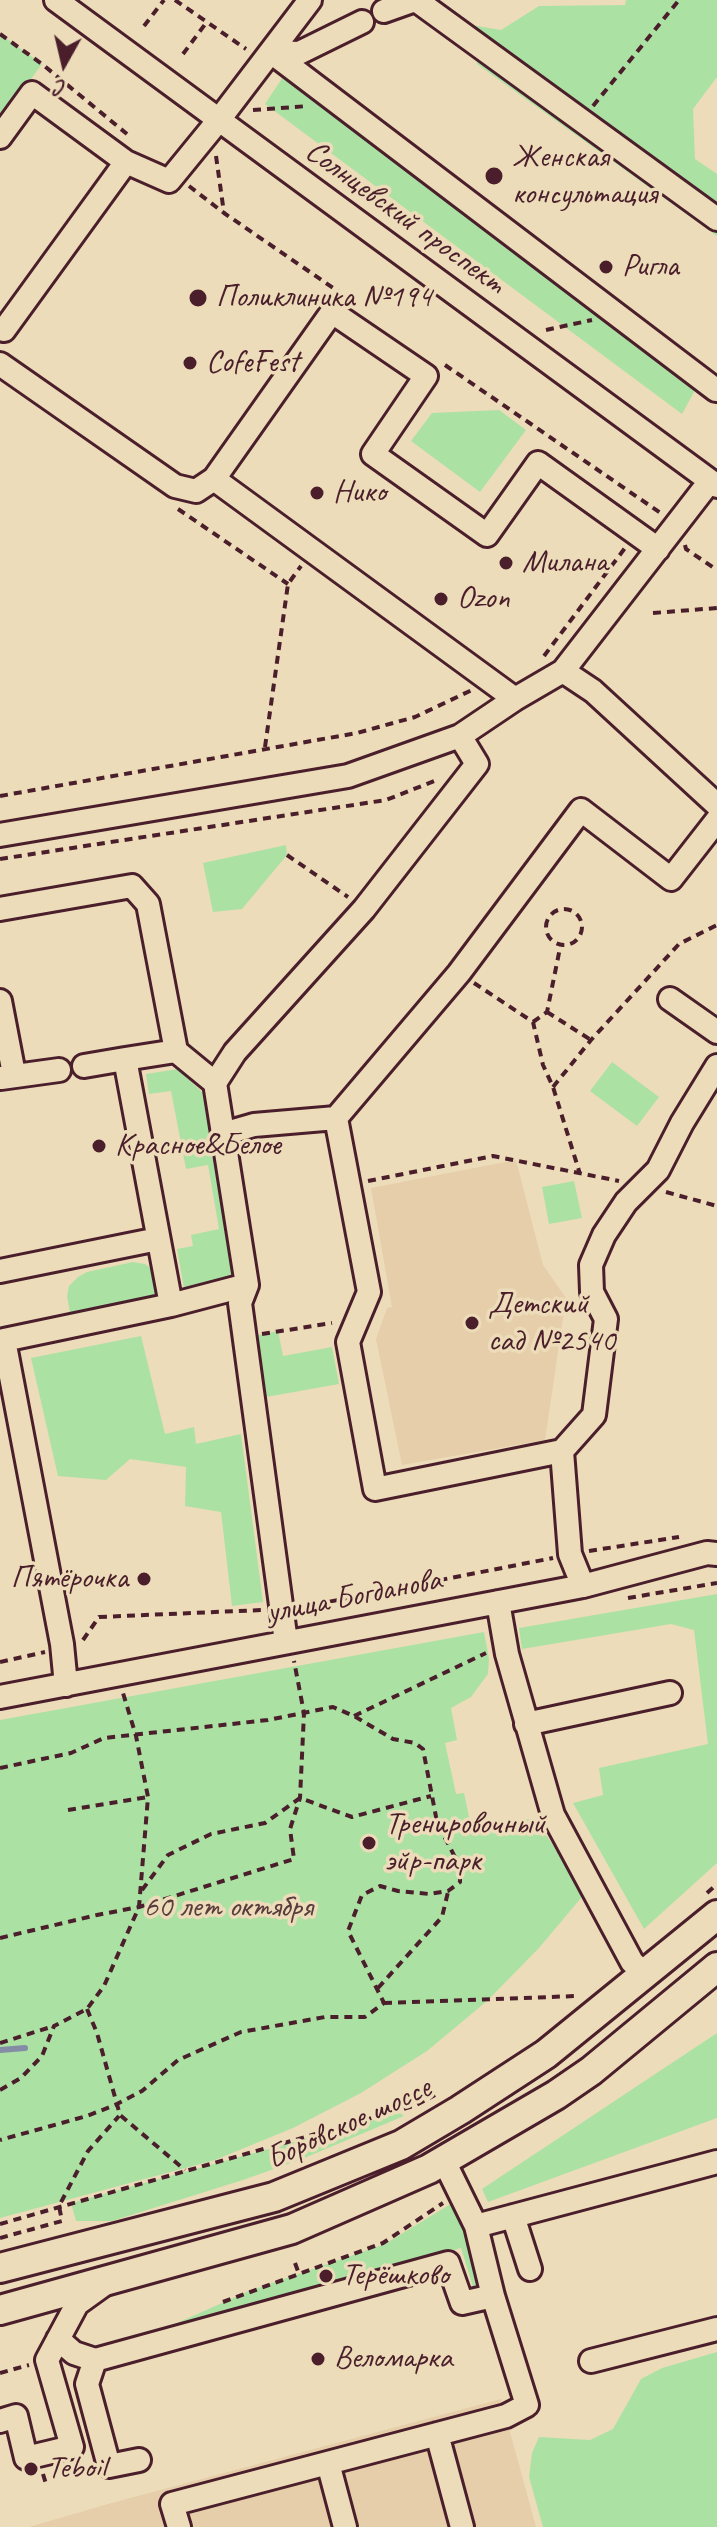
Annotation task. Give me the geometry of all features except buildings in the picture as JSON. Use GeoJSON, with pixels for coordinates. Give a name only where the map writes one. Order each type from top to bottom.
{"type":"FeatureCollection","features":[{"type":"Feature","properties":{"kind":"main road","name":"Боровское шоссе"},"geometry":{"type":"LineString","coordinates":[[0,2268],[274,2197],[373,2158],[427,2130],[546,2054],[645,1974],[708,1909]]}},
{"type":"Feature","properties":{"kind":"main road"},"geometry":{"type":"LineString","coordinates":[[0,2310],[298,2227],[444,2161],[583,2077],[717,1967]]}},
{"type":"Feature","properties":{"kind":"street","name":"Солнцевский проспект"},"geometry":{"type":"LineString","coordinates":[[56,0],[714,483]]}},
{"type":"Feature","properties":{"kind":"street"},"geometry":{"type":"LineString","coordinates":[[0,137],[32,93],[126,162],[169,181],[310,0]]}},
{"type":"Feature","properties":{"kind":"street"},"geometry":{"type":"LineString","coordinates":[[384,11],[415,0],[717,219]]}},
{"type":"Feature","properties":{"kind":"street"},"geometry":{"type":"LineString","coordinates":[[268,56],[299,53],[362,22]]}},
{"type":"Feature","properties":{"kind":"street"},"geometry":{"type":"LineString","coordinates":[[268,56],[328,96],[716,390]]}},
{"type":"Feature","properties":{"kind":"street"},"geometry":{"type":"LineString","coordinates":[[1,330],[126,162]]}},
{"type":"Feature","properties":{"kind":"street"},"geometry":{"type":"LineString","coordinates":[[0,364],[175,486],[196,491],[214,479],[332,312],[426,376],[373,454],[487,535],[538,463],[658,549]]}},
{"type":"Feature","properties":{"kind":"street"},"geometry":{"type":"LineString","coordinates":[[214,479],[515,699]]}},
{"type":"Feature","properties":{"kind":"street"},"geometry":{"type":"LineString","coordinates":[[0,835],[348,776],[460,736],[563,671],[677,524],[714,483]]}},
{"type":"Feature","properties":{"kind":"street"},"geometry":{"type":"LineString","coordinates":[[563,671],[593,691],[717,805]]}},
{"type":"Feature","properties":{"kind":"street"},"geometry":{"type":"LineString","coordinates":[[215,1083],[235,1052],[364,909],[477,764],[460,736]]}},
{"type":"Feature","properties":{"kind":"street"},"geometry":{"type":"LineString","coordinates":[[223,1134],[254,1125],[336,1118],[459,973],[581,810],[671,879],[717,820]]}},
{"type":"Feature","properties":{"kind":"street"},"geometry":{"type":"LineString","coordinates":[[0,909],[132,886],[148,904],[176,1051],[215,1083],[247,1285],[240,1303],[279,1610],[290,1651]]}},
{"type":"Feature","properties":{"kind":"street"},"geometry":{"type":"LineString","coordinates":[[670,999],[717,1032]]}},
{"type":"Feature","properties":{"kind":"street"},"geometry":{"type":"LineString","coordinates":[[0,1001],[7,1076],[59,1070]]}},
{"type":"Feature","properties":{"kind":"street"},"geometry":{"type":"LineString","coordinates":[[84,1066],[176,1051]]}},
{"type":"Feature","properties":{"kind":"street"},"geometry":{"type":"LineString","coordinates":[[125,1059],[171,1305]]}},
{"type":"Feature","properties":{"kind":"street"},"geometry":{"type":"LineString","coordinates":[[336,1118],[369,1292],[348,1342],[375,1489],[562,1451],[594,1415],[606,1319],[592,1292],[591,1265],[604,1235],[626,1202],[658,1170],[717,1066]]}},
{"type":"Feature","properties":{"kind":"street"},"geometry":{"type":"LineString","coordinates":[[0,1271],[158,1239]]}},
{"type":"Feature","properties":{"kind":"street"},"geometry":{"type":"LineString","coordinates":[[66,1685],[62,1644],[2,1340],[171,1305],[247,1285]]}},
{"type":"Feature","properties":{"kind":"street"},"geometry":{"type":"LineString","coordinates":[[562,1451],[570,1554],[583,1586]]}},
{"type":"Feature","properties":{"kind":"street","name":"улица Богданова"},"geometry":{"type":"LineString","coordinates":[[0,1697],[290,1651],[498,1602],[583,1586],[707,1553],[717,1554]]}},
{"type":"Feature","properties":{"kind":"street"},"geometry":{"type":"LineString","coordinates":[[498,1602],[526,1724],[553,1815],[632,1962],[645,1974]]}},
{"type":"Feature","properties":{"kind":"street"},"geometry":{"type":"LineString","coordinates":[[526,1724],[670,1693]]}},
{"type":"Feature","properties":{"kind":"street"},"geometry":{"type":"LineString","coordinates":[[179,2527],[172,2504],[506,2416],[527,2405],[493,2296],[476,2226],[444,2161]]}},
{"type":"Feature","properties":{"kind":"street"},"geometry":{"type":"LineString","coordinates":[[476,2226],[717,2162]]}},
{"type":"Feature","properties":{"kind":"street"},"geometry":{"type":"LineString","coordinates":[[513,2216],[530,2269]]}},
{"type":"Feature","properties":{"kind":"street"},"geometry":{"type":"LineString","coordinates":[[58,2339],[74,2353],[95,2360],[448,2263],[462,2303],[493,2296]]}},
{"type":"Feature","properties":{"kind":"street"},"geometry":{"type":"LineString","coordinates":[[0,2421],[16,2416],[26,2458],[72,2447],[47,2360],[77,2304],[112,2280]]}},
{"type":"Feature","properties":{"kind":"street"},"geometry":{"type":"LineString","coordinates":[[591,2361],[717,2329]]}},
{"type":"Feature","properties":{"kind":"street"},"geometry":{"type":"LineString","coordinates":[[95,2360],[87,2384],[109,2466],[139,2460]]}},
{"type":"Feature","properties":{"kind":"street"},"geometry":{"type":"LineString","coordinates":[[437,2434],[462,2527]]}},
{"type":"Feature","properties":{"kind":"street"},"geometry":{"type":"LineString","coordinates":[[328,2463],[345,2527]]}},
{"type":"Feature","properties":{"kind":"path"},"geometry":{"type":"LineString","coordinates":[[144,26],[164,0]]}},
{"type":"Feature","properties":{"kind":"path"},"geometry":{"type":"LineString","coordinates":[[175,0],[206,23],[268,56]]}},
{"type":"Feature","properties":{"kind":"path"},"geometry":{"type":"LineString","coordinates":[[581,120],[679,0]]}},
{"type":"Feature","properties":{"kind":"path"},"geometry":{"type":"LineString","coordinates":[[183,54],[206,23]]}},
{"type":"Feature","properties":{"kind":"path"},"geometry":{"type":"LineString","coordinates":[[0,34],[42,64],[127,134]]}},
{"type":"Feature","properties":{"kind":"path"},"geometry":{"type":"LineString","coordinates":[[251,110],[320,105],[328,96]]}},
{"type":"Feature","properties":{"kind":"path"},"geometry":{"type":"LineString","coordinates":[[217,156],[224,213]]}},
{"type":"Feature","properties":{"kind":"path"},"geometry":{"type":"LineString","coordinates":[[176,175],[224,213],[341,293]]}},
{"type":"Feature","properties":{"kind":"path"},"geometry":{"type":"LineString","coordinates":[[546,330],[618,315]]}},
{"type":"Feature","properties":{"kind":"path"},"geometry":{"type":"LineString","coordinates":[[444,364],[677,524],[686,549],[717,570]]}},
{"type":"Feature","properties":{"kind":"path"},"geometry":{"type":"LineString","coordinates":[[265,748],[288,584],[312,551]]}},
{"type":"Feature","properties":{"kind":"path"},"geometry":{"type":"LineString","coordinates":[[653,613],[717,608]]}},
{"type":"Feature","properties":{"kind":"path"},"geometry":{"type":"LineString","coordinates":[[0,796],[357,733]]}},
{"type":"Feature","properties":{"kind":"path"},"geometry":{"type":"LineString","coordinates":[[0,859],[386,800],[438,780]]}},
{"type":"Feature","properties":{"kind":"path"},"geometry":{"type":"LineString","coordinates":[[287,855],[364,909]]}},
{"type":"Feature","properties":{"kind":"path"},"geometry":{"type":"LineString","coordinates":[[564,909],[577,914],[582,928],[575,941],[561,943],[554,942],[549,936],[547,922],[556,911],[564,909]]}},
{"type":"Feature","properties":{"kind":"path"},"geometry":{"type":"LineString","coordinates":[[553,1087],[591,1040],[679,944],[717,925]]}},
{"type":"Feature","properties":{"kind":"path"},"geometry":{"type":"LineString","coordinates":[[533,1022],[547,1012],[561,943]]}},
{"type":"Feature","properties":{"kind":"path"},"geometry":{"type":"LineString","coordinates":[[459,973],[533,1022],[543,1065],[580,1174]]}},
{"type":"Feature","properties":{"kind":"path"},"geometry":{"type":"LineString","coordinates":[[547,1012],[591,1040]]}},
{"type":"Feature","properties":{"kind":"path"},"geometry":{"type":"LineString","coordinates":[[349,1184],[493,1156],[643,1185],[717,1206]]}},
{"type":"Feature","properties":{"kind":"path"},"geometry":{"type":"LineString","coordinates":[[254,1336],[339,1322]]}},
{"type":"Feature","properties":{"kind":"path"},"geometry":{"type":"LineString","coordinates":[[0,1662],[83,1640],[99,1617],[289,1610],[570,1554],[687,1536]]}},
{"type":"Feature","properties":{"kind":"path"},"geometry":{"type":"LineString","coordinates":[[666,1591],[717,1583]]}},
{"type":"Feature","properties":{"kind":"path"},"geometry":{"type":"LineString","coordinates":[[354,1716],[413,1686],[463,1666],[506,1642]]}},
{"type":"Feature","properties":{"kind":"path"},"geometry":{"type":"LineString","coordinates":[[0,1938],[139,1907],[294,1859],[290,1829],[300,1798],[304,1713],[290,1651]]}},
{"type":"Feature","properties":{"kind":"path"},"geometry":{"type":"LineString","coordinates":[[0,2043],[54,2026],[87,2009],[104,1986],[139,1907],[148,1797],[136,1736],[122,1691]]}},
{"type":"Feature","properties":{"kind":"path"},"geometry":{"type":"LineString","coordinates":[[0,1768],[71,1753],[104,1738],[333,1707],[393,1739],[415,1743],[423,1749],[437,1822],[460,1867],[460,1882],[448,1891],[429,1894],[380,1886],[362,1895],[348,1931],[384,2003]]}},
{"type":"Feature","properties":{"kind":"path"},"geometry":{"type":"LineString","coordinates":[[300,1798],[352,1817],[432,1796]]}},
{"type":"Feature","properties":{"kind":"path"},"geometry":{"type":"LineString","coordinates":[[68,1810],[148,1797]]}},
{"type":"Feature","properties":{"kind":"path"},"geometry":{"type":"LineString","coordinates":[[141,1892],[168,1855],[211,1834],[265,1823],[300,1798]]}},
{"type":"Feature","properties":{"kind":"path"},"geometry":{"type":"LineString","coordinates":[[708,1909],[717,1884]]}},
{"type":"Feature","properties":{"kind":"path"},"geometry":{"type":"LineString","coordinates":[[378,1988],[442,1917],[448,1891]]}},
{"type":"Feature","properties":{"kind":"path"},"geometry":{"type":"LineString","coordinates":[[0,2140],[115,2105],[142,2091],[178,2060],[241,2032],[325,2017],[365,2017],[384,2003],[579,1996]]}},
{"type":"Feature","properties":{"kind":"path"},"geometry":{"type":"LineString","coordinates":[[87,2009],[120,2115],[185,2170]]}},
{"type":"Feature","properties":{"kind":"path"},"geometry":{"type":"LineString","coordinates":[[0,2090],[21,2078],[42,2056],[54,2026]]}},
{"type":"Feature","properties":{"kind":"path"},"geometry":{"type":"LineString","coordinates":[[0,2224],[414,2106],[442,2091]]}},
{"type":"Feature","properties":{"kind":"path"},"geometry":{"type":"LineString","coordinates":[[0,2238],[62,2221],[59,2206],[88,2151],[120,2115]]}},
{"type":"Feature","properties":{"kind":"path"},"geometry":{"type":"LineString","coordinates":[[214,2305],[383,2243],[443,2203]]}},
{"type":"Feature","properties":{"kind":"path"},"geometry":{"type":"LineString","coordinates":[[295,2263],[299,2274]]}},
{"type":"Feature","properties":{"kind":"path"},"geometry":{"type":"LineString","coordinates":[[0,2373],[47,2360]]}},
{"type":"Feature","properties":{"kind":"shaded area","name":"Детский сад №2540"},"geometry":{"type":"Polygon","coordinates":[[[516,1160],[543,1265],[566,1298],[545,1440],[402,1465],[376,1339],[387,1308],[392,1307],[371,1188],[516,1160]]]}},
{"type":"Feature","properties":{"kind":"shaded area"},"geometry":{"type":"Polygon","coordinates":[[[501,2399],[536,2527],[29,2527],[108,2504],[501,2399]]]}},
{"type":"Feature","properties":{"kind":"green space"},"geometry":{"type":"Polygon","coordinates":[[[626,0],[717,0],[717,77],[693,109],[695,159],[717,174],[717,236],[477,64],[471,25],[501,30],[539,6],[625,5],[626,0]]]}},
{"type":"Feature","properties":{"kind":"green space"},"geometry":{"type":"Polygon","coordinates":[[[0,34],[42,64],[0,121],[0,34]]]}},
{"type":"Feature","properties":{"kind":"green space"},"geometry":{"type":"Polygon","coordinates":[[[285,74],[692,377],[694,392],[682,414],[265,104],[285,74]]]}},
{"type":"Feature","properties":{"kind":"green space"},"geometry":{"type":"Polygon","coordinates":[[[499,410],[526,430],[480,492],[411,441],[432,413],[499,410]]]}},
{"type":"Feature","properties":{"kind":"green space"},"geometry":{"type":"Polygon","coordinates":[[[286,845],[287,855],[242,909],[213,912],[203,863],[286,845]]]}},
{"type":"Feature","properties":{"kind":"green space"},"geometry":{"type":"Polygon","coordinates":[[[612,1062],[659,1097],[637,1126],[590,1091],[612,1062]]]}},
{"type":"Feature","properties":{"kind":"green space"},"geometry":{"type":"Polygon","coordinates":[[[178,1069],[203,1093],[237,1279],[184,1288],[177,1249],[193,1246],[191,1235],[219,1229],[208,1165],[186,1169],[171,1091],[149,1094],[146,1074],[178,1069]]]}},
{"type":"Feature","properties":{"kind":"green space"},"geometry":{"type":"Polygon","coordinates":[[[574,1181],[582,1218],[549,1224],[542,1187],[574,1181]]]}},
{"type":"Feature","properties":{"kind":"green space"},"geometry":{"type":"Polygon","coordinates":[[[133,1262],[145,1264],[153,1270],[158,1295],[70,1313],[69,1286],[78,1277],[87,1272],[133,1262]]]}},
{"type":"Feature","properties":{"kind":"green space"},"geometry":{"type":"Polygon","coordinates":[[[278,1331],[283,1356],[332,1347],[339,1384],[266,1397],[254,1336],[278,1331]]]}},
{"type":"Feature","properties":{"kind":"green space"},"geometry":{"type":"Polygon","coordinates":[[[141,1336],[165,1434],[194,1427],[196,1444],[241,1434],[263,1602],[232,1606],[221,1512],[185,1506],[186,1467],[130,1459],[106,1480],[58,1476],[31,1358],[141,1336]]]}},
{"type":"Feature","properties":{"kind":"green space"},"geometry":{"type":"Polygon","coordinates":[[[717,1594],[717,1863],[644,1929],[573,1803],[603,1795],[599,1768],[708,1744],[694,1630],[671,1624],[522,1649],[519,1628],[717,1594]]]}},
{"type":"Feature","properties":{"kind":"green space","name":"60 лет октября"},"geometry":{"type":"Polygon","coordinates":[[[484,1632],[489,1659],[488,1674],[471,1697],[451,1708],[457,1740],[445,1743],[456,1794],[464,1793],[472,1831],[534,1818],[586,1892],[539,1948],[487,2001],[427,2051],[361,2093],[293,2128],[215,2160],[0,2218],[0,1720],[484,1632]]]}},
{"type":"Feature","properties":{"kind":"green space"},"geometry":{"type":"Polygon","coordinates":[[[717,2033],[717,2118],[488,2202],[482,2189],[717,2033]]]}},
{"type":"Feature","properties":{"kind":"green space"},"geometry":{"type":"Polygon","coordinates":[[[400,2113],[404,2116],[243,2180],[112,2221],[76,2221],[71,2203],[400,2113]]]}},
{"type":"Feature","properties":{"kind":"green space"},"geometry":{"type":"Polygon","coordinates":[[[454,2202],[472,2232],[482,2275],[474,2290],[461,2248],[159,2331],[249,2291],[385,2244],[454,2202]]]}},
{"type":"Feature","properties":{"kind":"green space"},"geometry":{"type":"Polygon","coordinates":[[[717,2352],[717,2527],[543,2527],[529,2477],[532,2453],[539,2437],[590,2440],[613,2429],[641,2379],[662,2368],[717,2352]]]}},
{"type":"Feature","properties":{"kind":"waterway"},"geometry":{"type":"LineString","coordinates":[[0,2050],[25,2048]]}},
{"type":"Feature","properties":{"kind":"place","name":"Женская консультация"},"geometry":{"type":"Point","coordinates":[494,176]}},
{"type":"Feature","properties":{"kind":"place","name":"Ригла"},"geometry":{"type":"Point","coordinates":[606,267]}},
{"type":"Feature","properties":{"kind":"place","name":"Поликлиника №194"},"geometry":{"type":"Point","coordinates":[198,298]}},
{"type":"Feature","properties":{"kind":"place","name":"CofeFest"},"geometry":{"type":"Point","coordinates":[190,363]}},
{"type":"Feature","properties":{"kind":"place","name":"Нико"},"geometry":{"type":"Point","coordinates":[317,493]}},
{"type":"Feature","properties":{"kind":"place","name":"Милана"},"geometry":{"type":"Point","coordinates":[506,563]}},
{"type":"Feature","properties":{"kind":"place","name":"Ozon"},"geometry":{"type":"Point","coordinates":[441,599]}},
{"type":"Feature","properties":{"kind":"place","name":"Красное&Белое"},"geometry":{"type":"Point","coordinates":[99,1146]}},
{"type":"Feature","properties":{"kind":"place","name":"Детский сад №2540"},"geometry":{"type":"Point","coordinates":[472,1323]}},
{"type":"Feature","properties":{"kind":"place","name":"Пятёрочка"},"geometry":{"type":"Point","coordinates":[144,1579]}},
{"type":"Feature","properties":{"kind":"place","name":"Тренировочный эйр-парк"},"geometry":{"type":"Point","coordinates":[369,1843]}},
{"type":"Feature","properties":{"kind":"place","name":"Терёшково"},"geometry":{"type":"Point","coordinates":[326,2276]}},
{"type":"Feature","properties":{"kind":"place","name":"Веломарка"},"geometry":{"type":"Point","coordinates":[318,2359]}},
{"type":"Feature","properties":{"kind":"place","name":"Teboil"},"geometry":{"type":"Point","coordinates":[31,2469]}}]}
